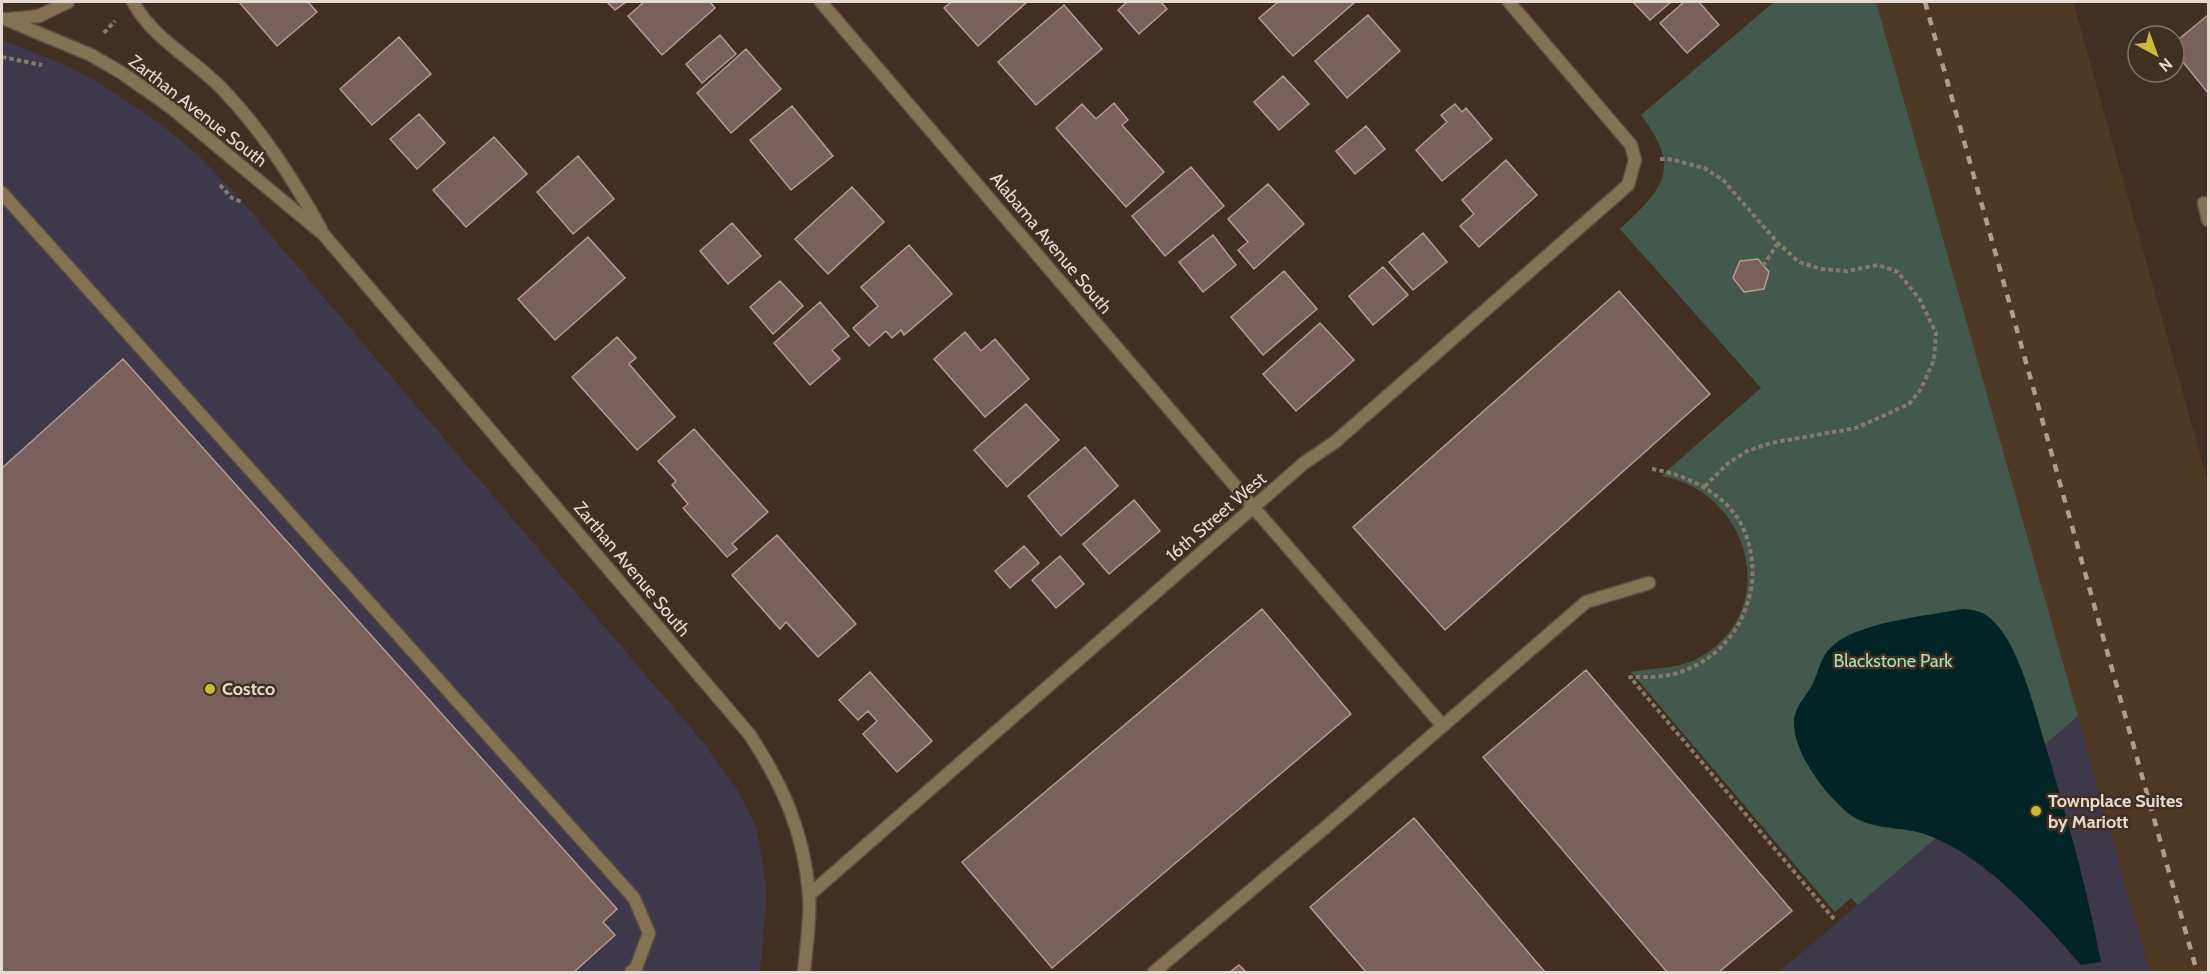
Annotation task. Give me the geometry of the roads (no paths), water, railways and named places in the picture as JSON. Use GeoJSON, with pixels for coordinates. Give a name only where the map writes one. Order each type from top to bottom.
{"type":"FeatureCollection","features":[{"type":"Feature","properties":{"kind":"street"},"geometry":{"type":"LineString","coordinates":[[3,18],[39,16],[68,2]]}},
{"type":"Feature","properties":{"kind":"street","name":"Zarthan Avenue South"},"geometry":{"type":"LineString","coordinates":[[133,2],[158,33],[227,93],[287,169],[324,235]]}},
{"type":"Feature","properties":{"kind":"street","name":"Alabama Avenue South"},"geometry":{"type":"LineString","coordinates":[[821,2],[1443,726]]}},
{"type":"Feature","properties":{"kind":"street","name":"16th Street West"},"geometry":{"type":"LineString","coordinates":[[810,895],[1304,463],[1335,442],[1628,185],[1635,160],[1631,145],[1509,2]]}},
{"type":"Feature","properties":{"kind":"street","name":"Zarthan Avenue South"},"geometry":{"type":"LineString","coordinates":[[3,18],[91,55],[122,73],[169,106],[324,235],[750,735],[770,765],[797,823],[810,895],[804,972]]}},
{"type":"Feature","properties":{"kind":"street"},"geometry":{"type":"LineString","coordinates":[[2,193],[634,898],[649,933],[636,968],[631,972]]}},
{"type":"Feature","properties":{"kind":"street"},"geometry":{"type":"LineString","coordinates":[[2204,202],[2208,220]]}},
{"type":"Feature","properties":{"kind":"street"},"geometry":{"type":"LineString","coordinates":[[1154,972],[1586,602],[1649,583]]}},
{"type":"Feature","properties":{"kind":"water"},"geometry":{"type":"Polygon","coordinates":[[[1963,609],[1981,612],[1988,616],[2004,634],[2019,664],[2069,826],[2101,962],[2081,965],[2012,892],[1993,875],[1952,846],[1909,830],[1867,823],[1848,813],[1812,772],[1799,746],[1795,733],[1795,715],[1814,681],[1824,655],[1831,647],[1848,636],[1879,624],[1963,609]]]}},
{"type":"Feature","properties":{"kind":"railway"},"geometry":{"type":"LineString","coordinates":[[1925,2],[2197,972]]}},
{"type":"Feature","properties":{"kind":"place","name":"Costco"},"geometry":{"type":"Point","coordinates":[210,689]}},
{"type":"Feature","properties":{"kind":"place","name":"Townplace Suites by Mariott"},"geometry":{"type":"Point","coordinates":[2036,811]}},
{"type":"Feature","properties":{"kind":"park label","name":"Blackstone Park"},"geometry":{"type":"Point","coordinates":[1893,661]}}]}
